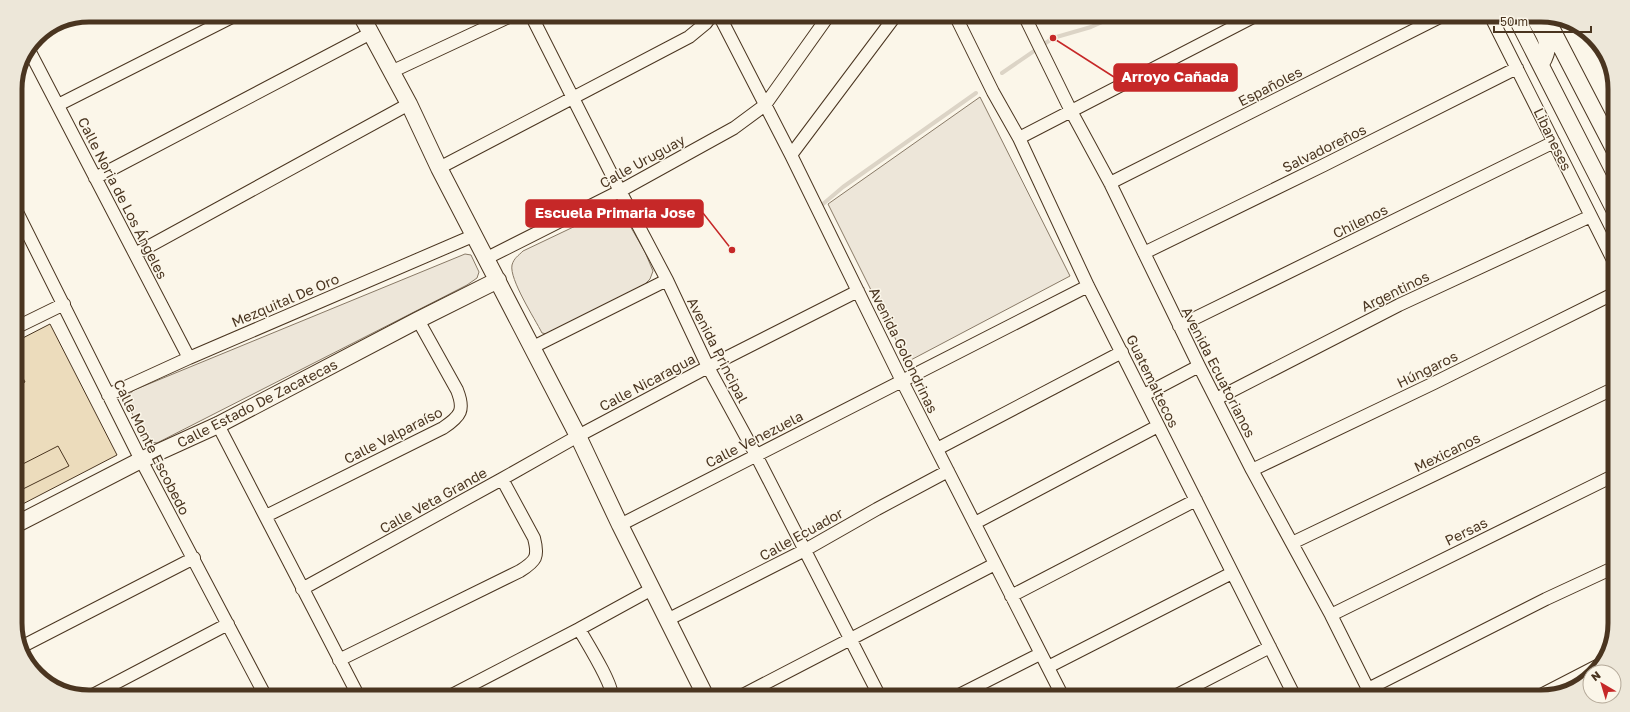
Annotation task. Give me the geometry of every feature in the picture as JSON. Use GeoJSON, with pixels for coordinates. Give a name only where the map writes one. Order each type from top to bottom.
{"type":"FeatureCollection","features":[{"type":"Feature","properties":{"kind":"main road"},"geometry":{"type":"LineString","coordinates":[[365,22],[410,104],[439,168],[578,436],[620,525],[702,690]]}},
{"type":"Feature","properties":{"kind":"main road","name":"Libaneses"},"geometry":{"type":"LineString","coordinates":[[1519,22],[1608,197]]}},
{"type":"Feature","properties":{"kind":"main road"},"geometry":{"type":"LineString","coordinates":[[1537,22],[1547,41],[1548,48],[1547,54],[1541,64]]}},
{"type":"Feature","properties":{"kind":"main road"},"geometry":{"type":"LineString","coordinates":[[1548,23],[1608,138]]}},
{"type":"Feature","properties":{"kind":"main road","name":"Calle Estado De Zacatecas"},"geometry":{"type":"LineString","coordinates":[[22,521],[141,460],[218,424],[498,280]]}},
{"type":"Feature","properties":{"kind":"street"},"geometry":{"type":"LineString","coordinates":[[58,105],[222,22]]}},
{"type":"Feature","properties":{"kind":"street"},"geometry":{"type":"LineString","coordinates":[[393,71],[498,22]]}},
{"type":"Feature","properties":{"kind":"street","name":"Avenida Principal"},"geometry":{"type":"LineString","coordinates":[[534,22],[572,99],[667,280],[708,367],[756,455],[876,690]]}},
{"type":"Feature","properties":{"kind":"street"},"geometry":{"type":"LineString","coordinates":[[439,168],[690,37],[707,22]]}},
{"type":"Feature","properties":{"kind":"street","name":"Avenida Golondrinas"},"geometry":{"type":"LineString","coordinates":[[723,22],[791,155],[902,381],[1040,654],[1060,690]]}},
{"type":"Feature","properties":{"kind":"street","name":"Calle Uruguay"},"geometry":{"type":"LineString","coordinates":[[486,258],[620,191],[734,128],[765,105],[824,22]]}},
{"type":"Feature","properties":{"kind":"street"},"geometry":{"type":"LineString","coordinates":[[791,155],[891,22]]}},
{"type":"Feature","properties":{"kind":"street","name":"Guatemaltecos"},"geometry":{"type":"LineString","coordinates":[[958,22],[1043,187],[1088,286],[1291,690]]}},
{"type":"Feature","properties":{"kind":"street","name":"Avenida Ecuatorianos"},"geometry":{"type":"LineString","coordinates":[[1027,22],[1071,111],[1110,183],[1179,326],[1252,470],[1331,615],[1368,690]]}},
{"type":"Feature","properties":{"kind":"street"},"geometry":{"type":"LineString","coordinates":[[1018,138],[1243,22]]}},
{"type":"Feature","properties":{"kind":"street","name":"Españoles"},"geometry":{"type":"LineString","coordinates":[[1110,183],[1430,22]]}},
{"type":"Feature","properties":{"kind":"street","name":"Libaneses"},"geometry":{"type":"LineString","coordinates":[[1494,22],[1608,250]]}},
{"type":"Feature","properties":{"kind":"street"},"geometry":{"type":"LineString","coordinates":[[96,178],[372,33]]}},
{"type":"Feature","properties":{"kind":"street","name":"Calle Noria de Los Ángeles"},"geometry":{"type":"LineString","coordinates":[[32,55],[189,358]]}},
{"type":"Feature","properties":{"kind":"street","name":"Salvadoreños"},"geometry":{"type":"LineString","coordinates":[[1144,253],[1517,68]]}},
{"type":"Feature","properties":{"kind":"street"},"geometry":{"type":"LineString","coordinates":[[135,254],[410,104]]}},
{"type":"Feature","properties":{"kind":"street","name":"Chilenos"},"geometry":{"type":"LineString","coordinates":[[1179,326],[1554,142]]}},
{"type":"Feature","properties":{"kind":"street","name":"Argentinos"},"geometry":{"type":"LineString","coordinates":[[1216,399],[1399,305],[1591,216]]}},
{"type":"Feature","properties":{"kind":"street","name":"Calle Monte Escobedo"},"geometry":{"type":"LineString","coordinates":[[22,232],[64,304],[141,460],[262,690]]}},
{"type":"Feature","properties":{"kind":"street","name":"Mezquital De Oro"},"geometry":{"type":"LineString","coordinates":[[108,395],[189,358],[475,235]]}},
{"type":"Feature","properties":{"kind":"street"},"geometry":{"type":"LineString","coordinates":[[533,347],[667,280]]}},
{"type":"Feature","properties":{"kind":"street","name":"Calle Venezuela"},"geometry":{"type":"LineString","coordinates":[[620,525],[1088,286]]}},
{"type":"Feature","properties":{"kind":"street","name":"Calle Nicaragua"},"geometry":{"type":"LineString","coordinates":[[578,436],[708,367],[858,291]]}},
{"type":"Feature","properties":{"kind":"street","name":"Húngaros"},"geometry":{"type":"LineString","coordinates":[[1252,470],[1434,383],[1608,296]]}},
{"type":"Feature","properties":{"kind":"street"},"geometry":{"type":"LineString","coordinates":[[22,325],[64,304]]}},
{"type":"Feature","properties":{"kind":"street","name":"Calle Valparaíso"},"geometry":{"type":"LineString","coordinates":[[266,516],[443,428],[455,420],[461,411],[461,401],[457,390],[418,320]]}},
{"type":"Feature","properties":{"kind":"street"},"geometry":{"type":"LineString","coordinates":[[937,449],[1122,352]]}},
{"type":"Feature","properties":{"kind":"street"},"geometry":{"type":"LineString","coordinates":[[1144,395],[1199,366]]}},
{"type":"Feature","properties":{"kind":"street","name":"Mexicanos"},"geometry":{"type":"LineString","coordinates":[[1292,543],[1608,391]]}},
{"type":"Feature","properties":{"kind":"street"},"geometry":{"type":"LineString","coordinates":[[218,424],[338,660],[355,690]]}},
{"type":"Feature","properties":{"kind":"street"},"geometry":{"type":"LineString","coordinates":[[975,523],[1158,426]]}},
{"type":"Feature","properties":{"kind":"street","name":"Calle Veta Grande"},"geometry":{"type":"LineString","coordinates":[[302,589],[578,436]]}},
{"type":"Feature","properties":{"kind":"street","name":"Calle Ecuador"},"geometry":{"type":"LineString","coordinates":[[667,620],[805,550],[948,471]]}},
{"type":"Feature","properties":{"kind":"street"},"geometry":{"type":"LineString","coordinates":[[338,660],[520,572],[531,564],[536,557],[534,538],[502,479]]}},
{"type":"Feature","properties":{"kind":"street","name":"Persas"},"geometry":{"type":"LineString","coordinates":[[1331,615],[1608,479]]}},
{"type":"Feature","properties":{"kind":"street"},"geometry":{"type":"LineString","coordinates":[[1011,596],[1196,500]]}},
{"type":"Feature","properties":{"kind":"street"},"geometry":{"type":"LineString","coordinates":[[26,645],[194,558]]}},
{"type":"Feature","properties":{"kind":"street"},"geometry":{"type":"LineString","coordinates":[[753,690],[995,564]]}},
{"type":"Feature","properties":{"kind":"street"},"geometry":{"type":"LineString","coordinates":[[1376,690],[1546,599],[1608,570]]}},
{"type":"Feature","properties":{"kind":"street"},"geometry":{"type":"LineString","coordinates":[[1048,667],[1232,573]]}},
{"type":"Feature","properties":{"kind":"street"},"geometry":{"type":"LineString","coordinates":[[461,690],[652,589]]}},
{"type":"Feature","properties":{"kind":"street"},"geometry":{"type":"LineString","coordinates":[[102,690],[228,624]]}},
{"type":"Feature","properties":{"kind":"street"},"geometry":{"type":"LineString","coordinates":[[579,629],[611,690]]}},
{"type":"Feature","properties":{"kind":"street"},"geometry":{"type":"LineString","coordinates":[[1187,690],[1270,647]]}},
{"type":"Feature","properties":{"kind":"street"},"geometry":{"type":"LineString","coordinates":[[969,690],[1040,654]]}},
{"type":"Feature","properties":{"kind":"street"},"geometry":{"type":"LineString","coordinates":[[1553,689],[1582,674]]}},
{"type":"Feature","properties":{"kind":"shaded area"},"geometry":{"type":"Polygon","coordinates":[[[980,97],[1070,276],[907,362],[828,204],[980,97]]]}},
{"type":"Feature","properties":{"kind":"shaded area"},"geometry":{"type":"Polygon","coordinates":[[[607,211],[617,212],[625,217],[645,252],[653,271],[650,279],[642,287],[547,334],[542,333],[514,280],[512,265],[516,257],[523,251],[607,211]]]}},
{"type":"Feature","properties":{"kind":"shaded area"},"geometry":{"type":"Polygon","coordinates":[[[465,254],[471,255],[479,272],[477,278],[467,285],[157,443],[149,442],[143,438],[127,402],[128,395],[134,390],[465,254]]]}},
{"type":"Feature","properties":{"kind":"building"},"geometry":{"type":"Polygon","coordinates":[[[50,324],[117,455],[22,504],[22,338],[50,324]]]}},
{"type":"Feature","properties":{"kind":"building"},"geometry":{"type":"Polygon","coordinates":[[[22,376],[25,382],[22,384],[22,376]]]}},
{"type":"Feature","properties":{"kind":"building"},"geometry":{"type":"Polygon","coordinates":[[[58,446],[69,466],[22,490],[22,464],[58,446]]]}},
{"type":"Feature","properties":{"kind":"waterway"},"geometry":{"type":"LineString","coordinates":[[1002,73],[1053,38],[1091,27],[1102,22]]}},
{"type":"Feature","properties":{"kind":"waterway"},"geometry":{"type":"LineString","coordinates":[[823,204],[843,187],[976,93]]}},
{"type":"Feature","properties":{"kind":"place","name":"Arroyo Cañada"},"geometry":{"type":"Point","coordinates":[1053,38]}},
{"type":"Feature","properties":{"kind":"place","name":"Escuela Primaria Jose"},"geometry":{"type":"Point","coordinates":[732,250]}}]}
